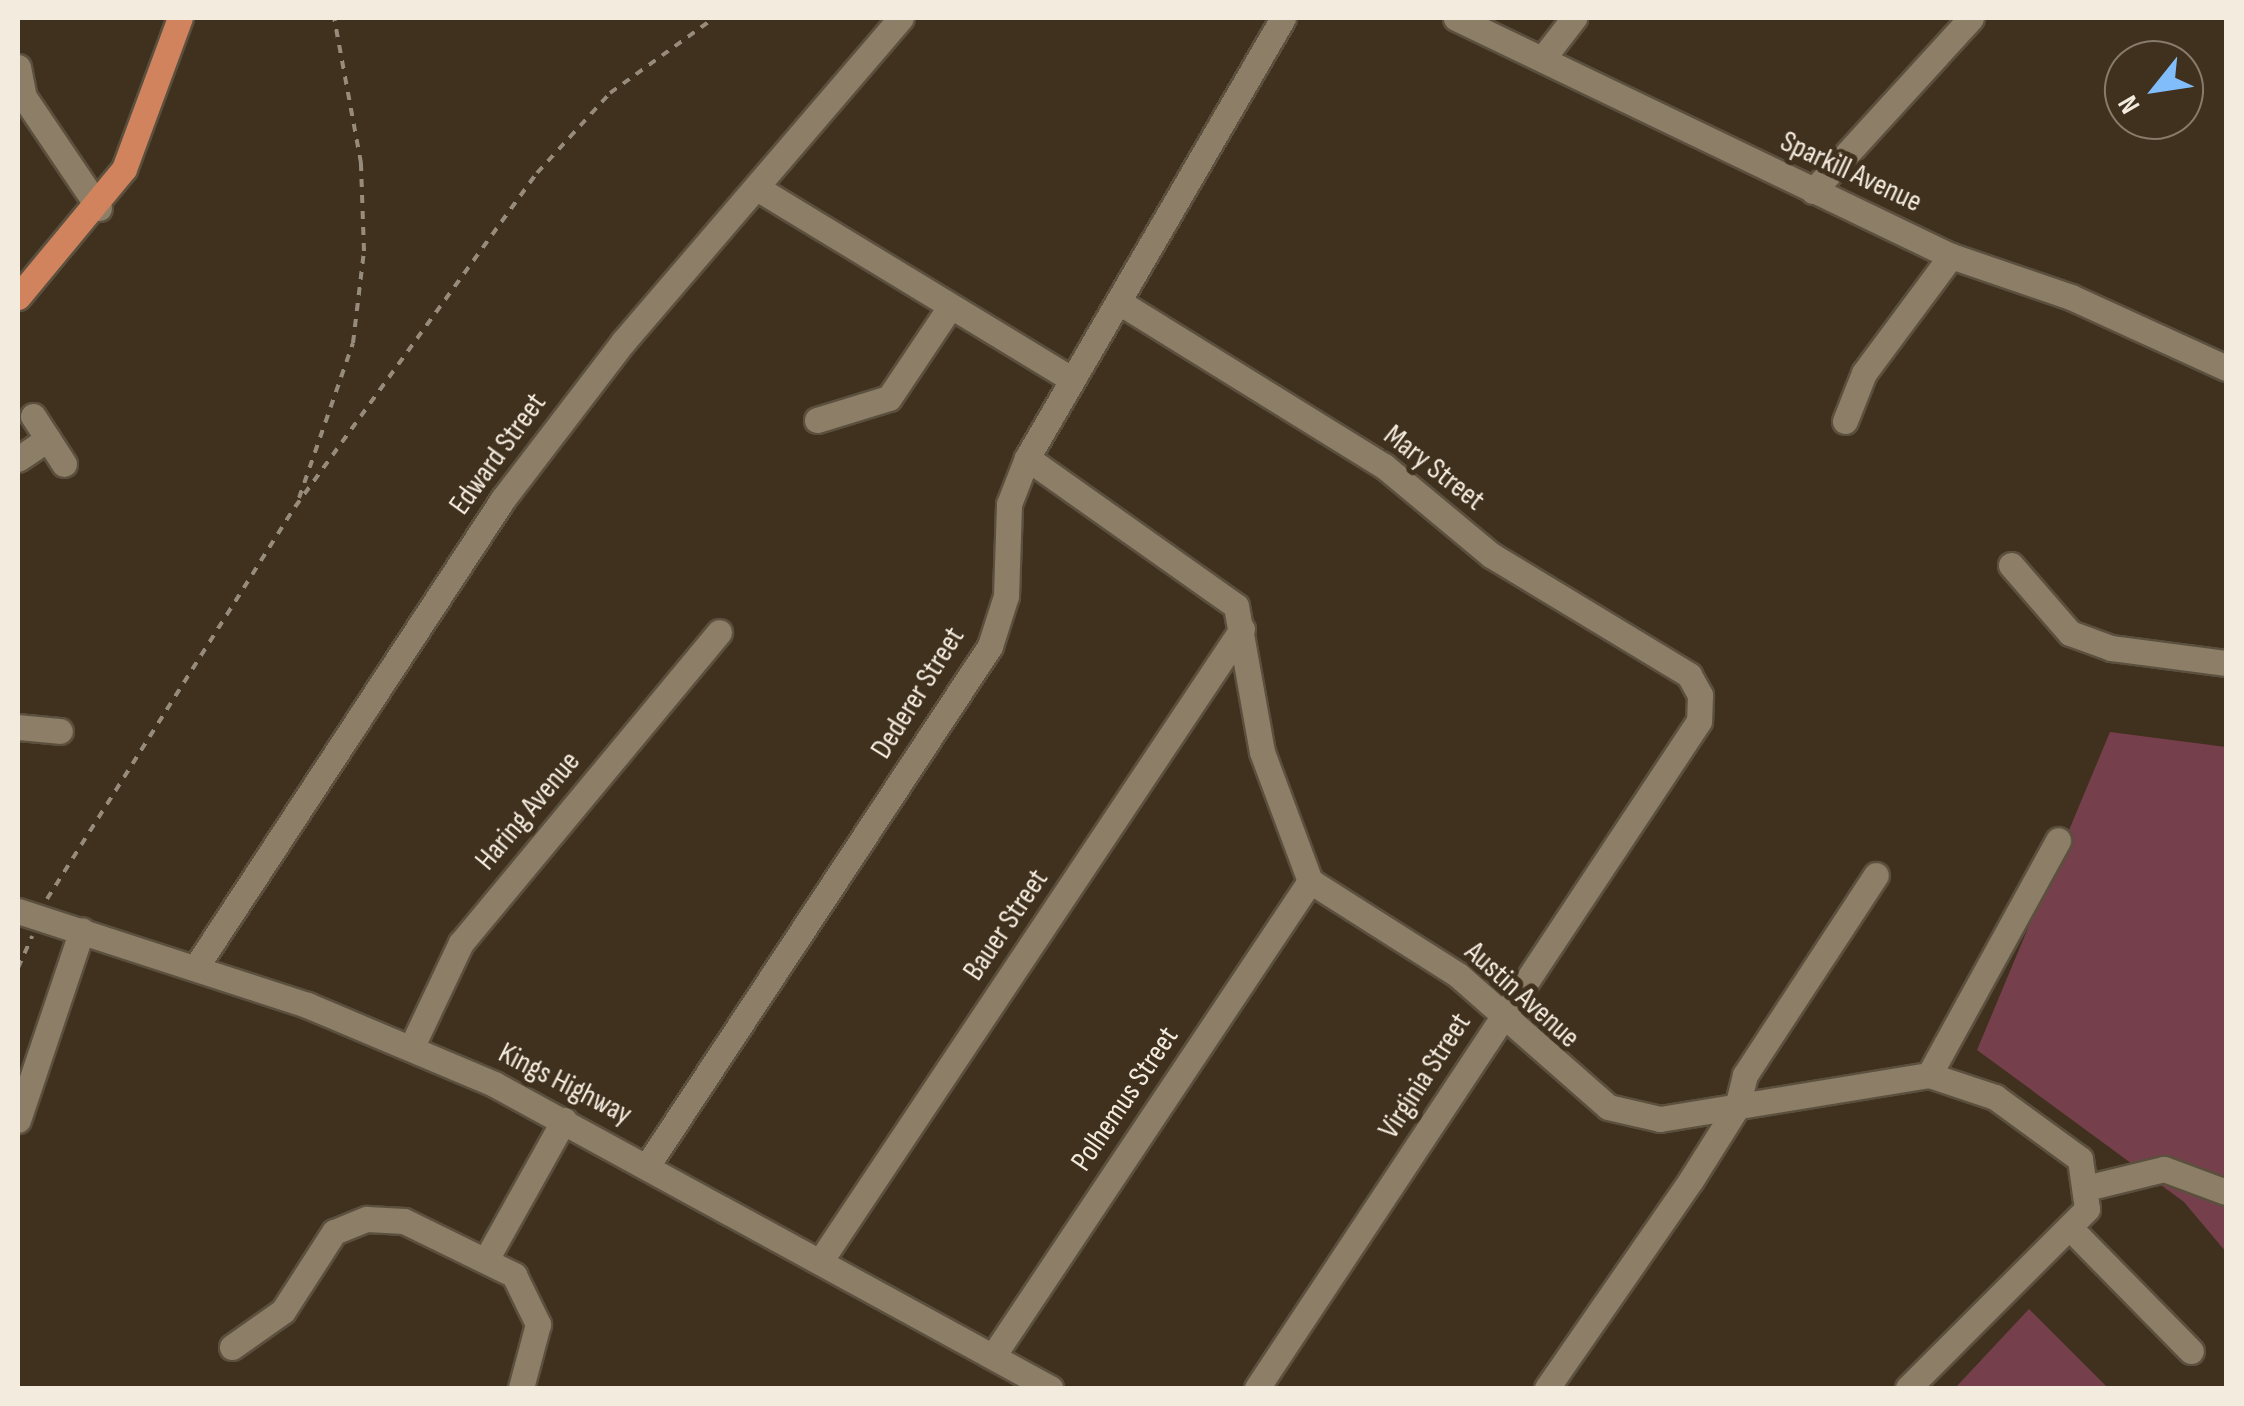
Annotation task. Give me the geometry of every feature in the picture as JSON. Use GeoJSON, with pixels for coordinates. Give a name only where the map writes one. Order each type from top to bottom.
{"type":"FeatureCollection","features":[{"type":"Feature","properties":{"kind":"main road"},"geometry":{"type":"LineString","coordinates":[[18,297],[99,208],[139,138],[180,18]]}},
{"type":"Feature","properties":{"kind":"street","name":"Edward Street"},"geometry":{"type":"LineString","coordinates":[[196,966],[503,499],[757,188],[902,18]]}},
{"type":"Feature","properties":{"kind":"street","name":"Dederer Street"},"geometry":{"type":"LineString","coordinates":[[649,1163],[990,646],[1006,596],[1009,504],[1027,458],[1283,18]]}},
{"type":"Feature","properties":{"kind":"street","name":"Sparkill Avenue"},"geometry":{"type":"LineString","coordinates":[[1456,18],[1951,256],[2071,296],[2226,368]]}},
{"type":"Feature","properties":{"kind":"street"},"geometry":{"type":"LineString","coordinates":[[1543,58],[1574,18]]}},
{"type":"Feature","properties":{"kind":"street"},"geometry":{"type":"LineString","coordinates":[[1813,191],[1970,18]]}},
{"type":"Feature","properties":{"kind":"street"},"geometry":{"type":"LineString","coordinates":[[18,67],[24,97],[99,208]]}},
{"type":"Feature","properties":{"kind":"street"},"geometry":{"type":"LineString","coordinates":[[757,188],[948,310],[1071,379]]}},
{"type":"Feature","properties":{"kind":"street"},"geometry":{"type":"LineString","coordinates":[[1845,421],[1864,373],[1951,256]]}},
{"type":"Feature","properties":{"kind":"street","name":"Mary Street"},"geometry":{"type":"LineString","coordinates":[[1118,302],[1384,466],[1491,555],[1689,675],[1700,696]]}},
{"type":"Feature","properties":{"kind":"street"},"geometry":{"type":"LineString","coordinates":[[817,420],[890,398],[948,310]]}},
{"type":"Feature","properties":{"kind":"street"},"geometry":{"type":"LineString","coordinates":[[34,416],[64,464]]}},
{"type":"Feature","properties":{"kind":"street"},"geometry":{"type":"LineString","coordinates":[[18,459],[48,439]]}},
{"type":"Feature","properties":{"kind":"street"},"geometry":{"type":"LineString","coordinates":[[1027,458],[1217,589],[1242,629],[1262,752],[1310,881]]}},
{"type":"Feature","properties":{"kind":"street"},"geometry":{"type":"LineString","coordinates":[[2012,566],[2070,633],[2110,648],[2226,663]]}},
{"type":"Feature","properties":{"kind":"street","name":"Bauer Street"},"geometry":{"type":"LineString","coordinates":[[823,1257],[1242,629]]}},
{"type":"Feature","properties":{"kind":"street","name":"Haring Avenue"},"geometry":{"type":"LineString","coordinates":[[412,1046],[461,942],[719,632]]}},
{"type":"Feature","properties":{"kind":"street","name":"Virginia Street"},"geometry":{"type":"LineString","coordinates":[[1257,1388],[1700,721],[1700,696]]}},
{"type":"Feature","properties":{"kind":"street"},"geometry":{"type":"LineString","coordinates":[[18,727],[60,731]]}},
{"type":"Feature","properties":{"kind":"street"},"geometry":{"type":"LineString","coordinates":[[1928,1075],[2058,840]]}},
{"type":"Feature","properties":{"kind":"street"},"geometry":{"type":"LineString","coordinates":[[1547,1388],[1737,1107],[1746,1074],[1876,875]]}},
{"type":"Feature","properties":{"kind":"street","name":"Austin Avenue"},"geometry":{"type":"LineString","coordinates":[[1310,881],[1458,975],[1608,1107],[1660,1120],[1928,1075],[1995,1097],[2056,1136],[2080,1159],[2090,1187]]}},
{"type":"Feature","properties":{"kind":"street","name":"Polhemus Street"},"geometry":{"type":"LineString","coordinates":[[995,1353],[1310,881]]}},
{"type":"Feature","properties":{"kind":"street","name":"Kings Highway"},"geometry":{"type":"LineString","coordinates":[[29,914],[196,966],[412,1046],[649,1163],[995,1353],[1050,1388]]}},
{"type":"Feature","properties":{"kind":"street"},"geometry":{"type":"LineString","coordinates":[[18,1120],[82,930]]}},
{"type":"Feature","properties":{"kind":"street"},"geometry":{"type":"LineString","coordinates":[[488,1256],[564,1120]]}},
{"type":"Feature","properties":{"kind":"street"},"geometry":{"type":"LineString","coordinates":[[1908,1388],[2071,1229],[2090,1187],[2164,1169],[2226,1192]]}},
{"type":"Feature","properties":{"kind":"street"},"geometry":{"type":"LineString","coordinates":[[232,1347],[283,1311],[334,1232],[368,1220],[404,1221],[488,1256],[514,1275],[538,1324],[521,1388]]}},
{"type":"Feature","properties":{"kind":"street"},"geometry":{"type":"LineString","coordinates":[[2071,1229],[2191,1351]]}},
{"type":"Feature","properties":{"kind":"path"},"geometry":{"type":"LineString","coordinates":[[295,507],[331,423],[364,251],[360,162],[334,18]]}},
{"type":"Feature","properties":{"kind":"path"},"geometry":{"type":"LineString","coordinates":[[18,968],[29,914],[295,507],[537,173],[610,93],[714,18]]}},
{"type":"Feature","properties":{"kind":"shaded area"},"geometry":{"type":"Polygon","coordinates":[[[2110,732],[2226,747],[2226,1252],[2184,1202],[1977,1050],[2110,732]]]}},
{"type":"Feature","properties":{"kind":"shaded area"},"geometry":{"type":"Polygon","coordinates":[[[2029,1309],[2108,1388],[1955,1388],[2029,1309]]]}}]}
